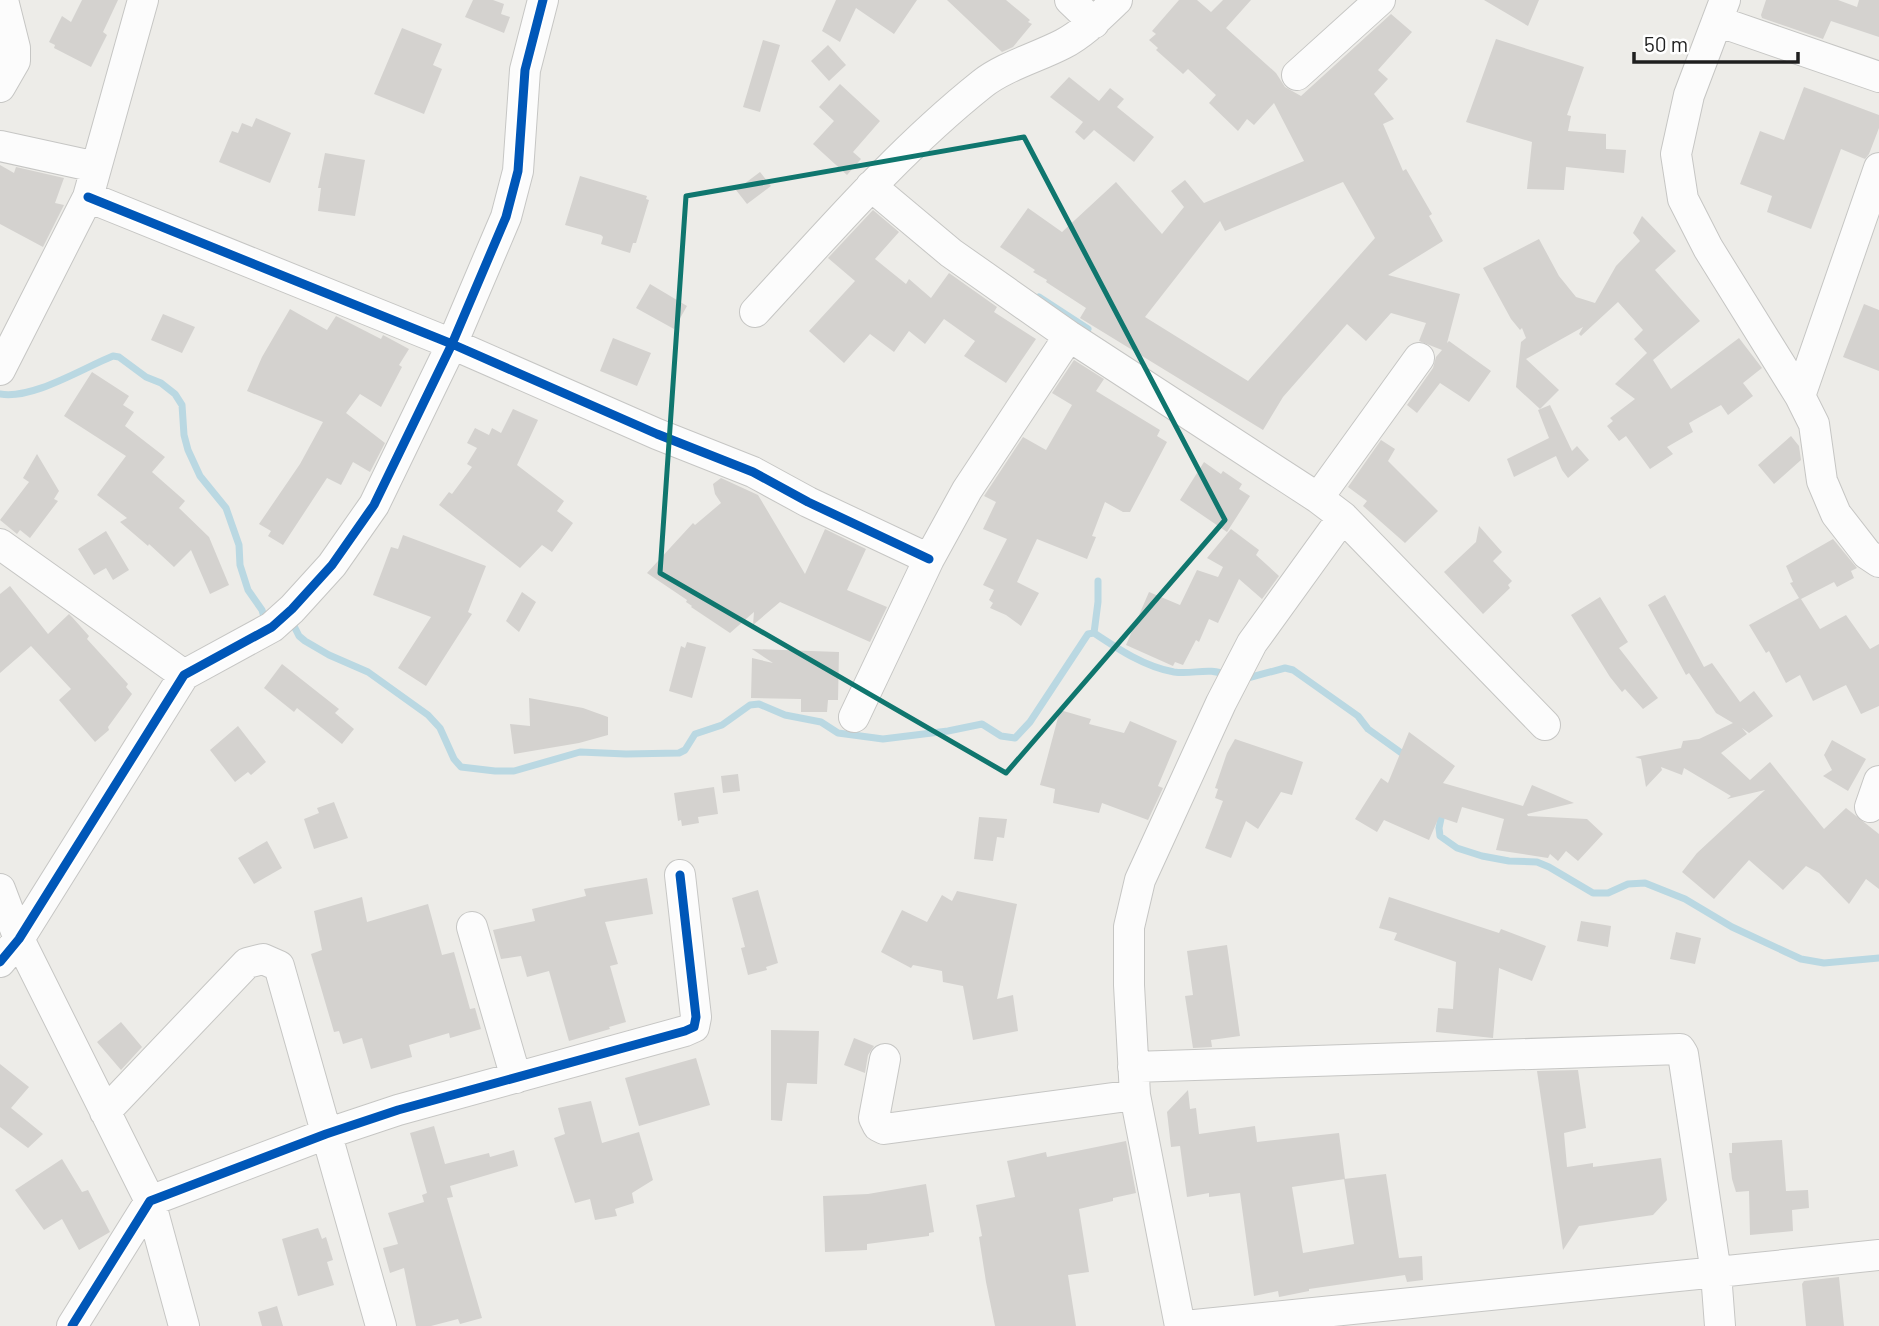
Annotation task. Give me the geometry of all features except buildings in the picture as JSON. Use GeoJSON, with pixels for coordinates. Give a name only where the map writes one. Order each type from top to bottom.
{"type":"FeatureCollection","features":[{"type":"Feature","properties":{"kind":"street"},"geometry":{"type":"LineString","coordinates":[[0,87],[15,61],[15,48],[3,0]]}},
{"type":"Feature","properties":{"kind":"street"},"geometry":{"type":"LineString","coordinates":[[0,370],[88,197],[143,0]]}},
{"type":"Feature","properties":{"kind":"street"},"geometry":{"type":"LineString","coordinates":[[0,962],[19,939],[184,675],[272,627],[332,565],[374,505],[452,344],[506,217],[518,171],[525,70],[543,0]]}},
{"type":"Feature","properties":{"kind":"street"},"geometry":{"type":"LineString","coordinates":[[1070,0],[1094,23]]}},
{"type":"Feature","properties":{"kind":"street"},"geometry":{"type":"LineString","coordinates":[[755,312],[871,186],[943,116],[985,81],[1066,43],[1094,23],[1117,0]]}},
{"type":"Feature","properties":{"kind":"street"},"geometry":{"type":"LineString","coordinates":[[1297,75],[1380,0]]}},
{"type":"Feature","properties":{"kind":"street"},"geometry":{"type":"LineString","coordinates":[[1879,77],[1721,11],[1689,95],[1676,154],[1683,199],[1708,248],[1800,396],[1814,424],[1822,481],[1836,514],[1867,554],[1879,562]]}},
{"type":"Feature","properties":{"kind":"street"},"geometry":{"type":"LineString","coordinates":[[0,146],[96,167]]}},
{"type":"Feature","properties":{"kind":"street"},"geometry":{"type":"LineString","coordinates":[[1800,396],[1879,168]]}},
{"type":"Feature","properties":{"kind":"street"},"geometry":{"type":"LineString","coordinates":[[871,186],[951,253],[1069,336],[1343,517],[1545,725]]}},
{"type":"Feature","properties":{"kind":"street"},"geometry":{"type":"LineString","coordinates":[[88,197],[452,344],[657,434],[753,471],[808,502],[929,559]]}},
{"type":"Feature","properties":{"kind":"street"},"geometry":{"type":"LineString","coordinates":[[854,717],[929,559],[967,490],[1069,336]]}},
{"type":"Feature","properties":{"kind":"street"},"geometry":{"type":"LineString","coordinates":[[1318,498],[1419,358]]}},
{"type":"Feature","properties":{"kind":"street"},"geometry":{"type":"LineString","coordinates":[[1180,1326],[1134,1081],[1129,927],[1140,880],[1221,703],[1252,643],[1343,517]]}},
{"type":"Feature","properties":{"kind":"street"},"geometry":{"type":"LineString","coordinates":[[0,544],[184,675]]}},
{"type":"Feature","properties":{"kind":"street"},"geometry":{"type":"LineString","coordinates":[[72,1326],[150,1201],[326,1134],[398,1110],[694,1027],[696,1017],[680,875]]}},
{"type":"Feature","properties":{"kind":"street"},"geometry":{"type":"LineString","coordinates":[[0,889],[19,939],[150,1201],[184,1326]]}},
{"type":"Feature","properties":{"kind":"street"},"geometry":{"type":"LineString","coordinates":[[472,927],[516,1078]]}},
{"type":"Feature","properties":{"kind":"street"},"geometry":{"type":"LineString","coordinates":[[105,1112],[247,963],[263,960],[279,966],[381,1326]]}},
{"type":"Feature","properties":{"kind":"street"},"geometry":{"type":"LineString","coordinates":[[885,1059],[874,1118],[878,1126],[884,1129],[1134,1081],[1676,1048],[1683,1054],[1716,1273],[1720,1326]]}},
{"type":"Feature","properties":{"kind":"street"},"geometry":{"type":"LineString","coordinates":[[1185,1326],[1879,1255]]}},
{"type":"Feature","properties":{"kind":"highlighted area"},"geometry":{"type":"Polygon","coordinates":[[[1024,137],[1225,520],[1006,773],[660,573],[686,196],[1024,137]]]}},
{"type":"Feature","properties":{"kind":"waterway"},"geometry":{"type":"LineString","coordinates":[[1039,297],[1088,329]]}},
{"type":"Feature","properties":{"kind":"waterway"},"geometry":{"type":"LineString","coordinates":[[0,394],[13,395],[42,388],[113,356],[119,357],[175,394],[182,405],[188,450],[200,476],[226,508],[239,545],[240,565],[248,590],[264,617],[271,615]]}},
{"type":"Feature","properties":{"kind":"waterway"},"geometry":{"type":"LineString","coordinates":[[1094,633],[1098,581]]}},
{"type":"Feature","properties":{"kind":"waterway"},"geometry":{"type":"LineString","coordinates":[[291,620],[299,636],[305,641],[368,672],[428,715],[440,728],[454,759],[461,767],[495,771],[514,771],[580,752],[679,753],[685,750],[695,734],[722,725],[750,705],[759,704],[785,715],[821,722],[838,733],[883,739],[982,724],[1001,736],[1015,738],[1030,722],[1088,634],[1094,633]]}},
{"type":"Feature","properties":{"kind":"waterway"},"geometry":{"type":"LineString","coordinates":[[1094,633],[1132,657],[1163,670],[1182,673],[1208,671],[1229,676]]}},
{"type":"Feature","properties":{"kind":"waterway"},"geometry":{"type":"LineString","coordinates":[[1244,679],[1285,668],[1293,670],[1358,716],[1368,729],[1407,757]]}},
{"type":"Feature","properties":{"kind":"waterway"},"geometry":{"type":"LineString","coordinates":[[1443,809],[1440,836],[1457,848],[1509,861],[1537,862],[1593,893],[1608,893],[1628,884],[1645,883],[1685,899],[1732,927],[1801,959],[1824,963],[1879,958]]}},
{"type":"Feature","properties":{"kind":"cycle path"},"geometry":{"type":"LineString","coordinates":[[0,962],[19,939],[184,675],[272,627],[332,565],[374,505],[452,344],[506,217],[518,171],[525,70],[543,0]]}},
{"type":"Feature","properties":{"kind":"cycle path"},"geometry":{"type":"LineString","coordinates":[[88,197],[452,344],[657,434],[753,472],[808,502],[929,559]]}},
{"type":"Feature","properties":{"kind":"cycle path"},"geometry":{"type":"LineString","coordinates":[[72,1326],[150,1201],[326,1134],[398,1110],[694,1027],[696,1017],[680,875]]}}]}
